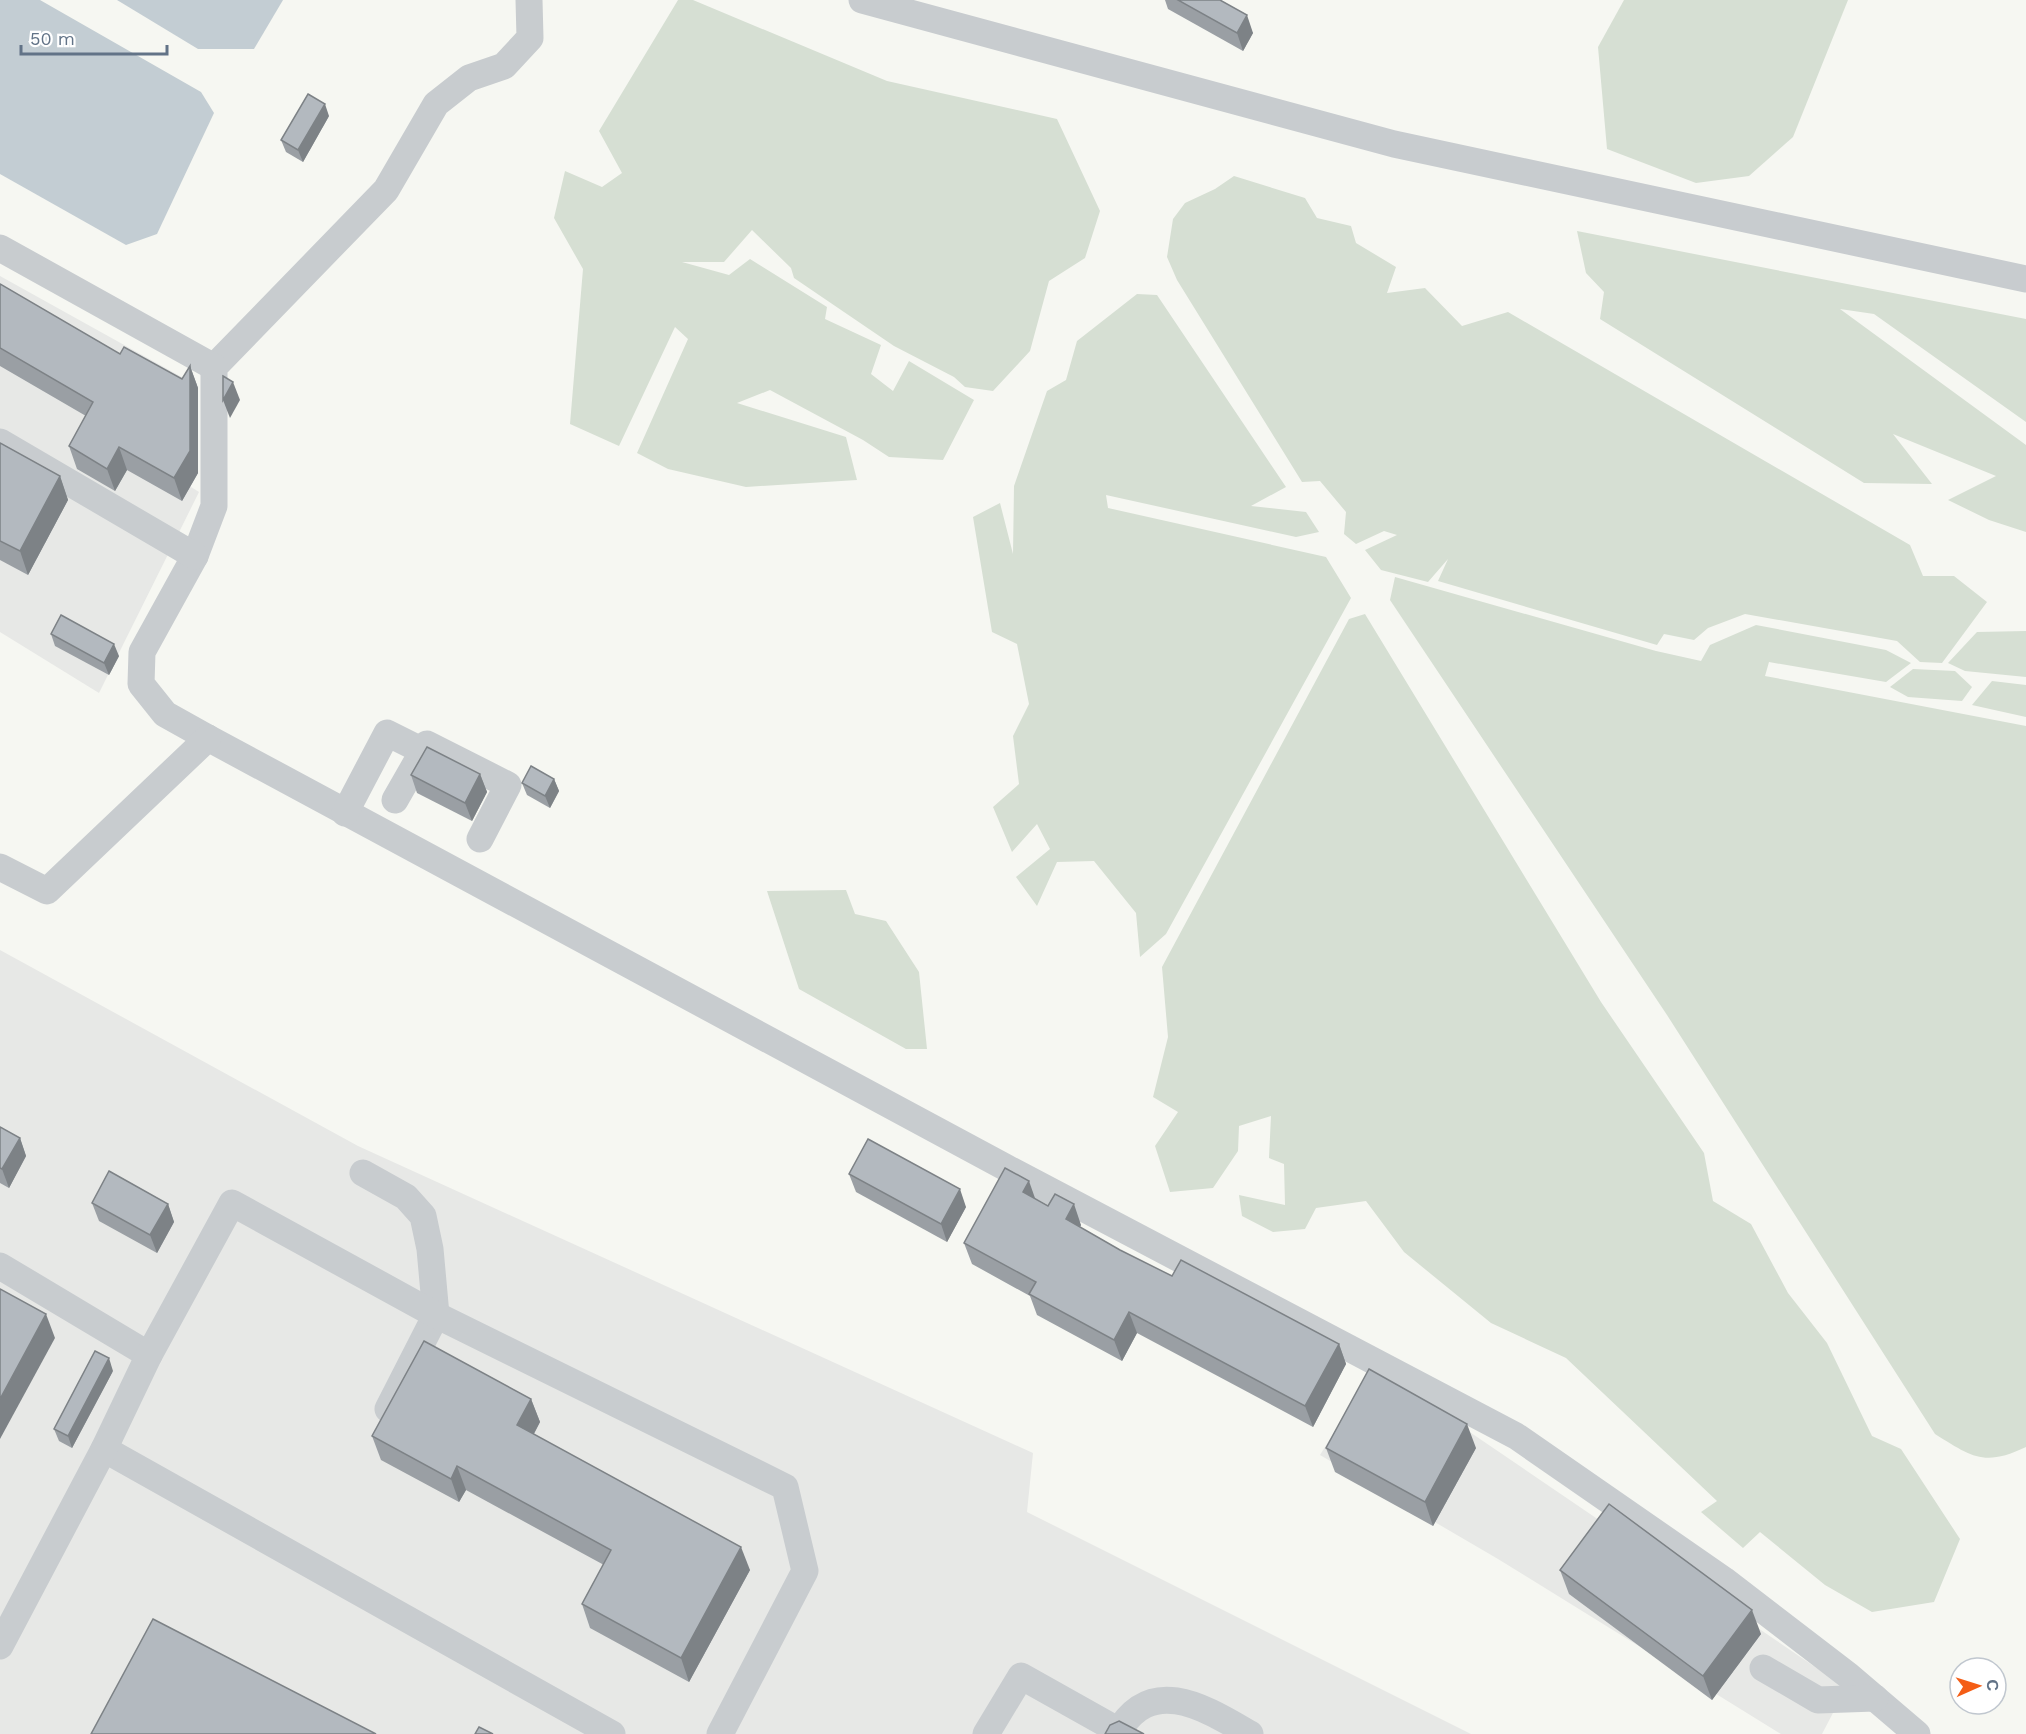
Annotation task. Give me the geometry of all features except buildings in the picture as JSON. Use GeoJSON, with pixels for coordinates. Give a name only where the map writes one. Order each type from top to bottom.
{"type":"FeatureCollection","features":[{"type":"Feature","properties":{"kind":"lane"},"geometry":{"type":"LineString","coordinates":[[529,0],[530,38],[504,66],[469,78],[436,104],[386,190],[214,367],[214,506],[195,556],[142,652],[141,684],[165,714],[1003,1166],[1516,1436],[1724,1580],[1875,1698],[1917,1734]]}},
{"type":"Feature","properties":{"kind":"lane"},"geometry":{"type":"LineString","coordinates":[[862,0],[1394,144],[2026,279]]}},
{"type":"Feature","properties":{"kind":"lane"},"geometry":{"type":"LineString","coordinates":[[0,248],[214,367]]}},
{"type":"Feature","properties":{"kind":"lane"},"geometry":{"type":"LineString","coordinates":[[0,442],[195,556]]}},
{"type":"Feature","properties":{"kind":"lane"},"geometry":{"type":"LineString","coordinates":[[345,813],[387,732],[423,751]]}},
{"type":"Feature","properties":{"kind":"lane"},"geometry":{"type":"LineString","coordinates":[[0,867],[47,891],[207,738]]}},
{"type":"Feature","properties":{"kind":"lane"},"geometry":{"type":"LineString","coordinates":[[395,800],[428,744],[508,785],[480,839]]}},
{"type":"Feature","properties":{"kind":"lane"},"geometry":{"type":"LineString","coordinates":[[363,1173],[405,1197],[423,1216],[430,1249],[436,1315],[377,1432]]}},
{"type":"Feature","properties":{"kind":"lane"},"geometry":{"type":"LineString","coordinates":[[3,1635],[104,1449],[149,1354],[232,1203],[436,1315],[785,1487],[805,1571],[720,1734]]}},
{"type":"Feature","properties":{"kind":"lane"},"geometry":{"type":"LineString","coordinates":[[0,1266],[149,1354]]}},
{"type":"Feature","properties":{"kind":"lane"},"geometry":{"type":"LineString","coordinates":[[104,1449],[612,1734]]}},
{"type":"Feature","properties":{"kind":"lane"},"geometry":{"type":"LineString","coordinates":[[1763,1668],[1818,1700],[1875,1698]]}},
{"type":"Feature","properties":{"kind":"lane"},"geometry":{"type":"LineString","coordinates":[[986,1734],[1021,1676],[1118,1732],[1126,1718],[1149,1702],[1174,1699],[1196,1705],[1250,1734]]}},
{"type":"Feature","properties":{"kind":"shaded area"},"geometry":{"type":"Polygon","coordinates":[[[0,0],[40,0],[201,92],[214,113],[157,234],[126,245],[0,174],[0,0]]]}},
{"type":"Feature","properties":{"kind":"shaded area"},"geometry":{"type":"Polygon","coordinates":[[[117,0],[283,0],[254,49],[198,49],[117,0]]]}},
{"type":"Feature","properties":{"kind":"shaded area"},"geometry":{"type":"Polygon","coordinates":[[[678,0],[693,0],[887,81],[1057,119],[1100,211],[1085,258],[1049,281],[1030,351],[993,391],[965,387],[954,377],[894,346],[794,278],[791,268],[752,230],[724,262],[682,262],[729,275],[750,259],[827,307],[825,319],[881,345],[871,374],[893,391],[909,361],[974,400],[943,460],[889,457],[863,440],[770,390],[737,403],[846,437],[857,480],[746,487],[668,469],[637,453],[688,339],[675,327],[619,446],[570,424],[583,269],[554,218],[565,171],[602,187],[622,173],[599,131],[678,0]]]}},
{"type":"Feature","properties":{"kind":"shaded area"},"geometry":{"type":"Polygon","coordinates":[[[1624,0],[1848,0],[1793,137],[1749,176],[1696,183],[1607,149],[1598,47],[1624,0]]]}},
{"type":"Feature","properties":{"kind":"shaded area"},"geometry":{"type":"Polygon","coordinates":[[[1234,176],[1305,198],[1317,218],[1351,226],[1356,243],[1396,267],[1387,293],[1425,288],[1462,326],[1508,312],[1910,545],[1923,576],[1954,576],[1987,602],[1942,663],[1920,662],[1897,641],[1745,614],[1708,628],[1694,640],[1664,634],[1657,645],[1438,581],[1448,559],[1428,582],[1381,570],[1365,550],[1397,535],[1384,531],[1356,544],[1344,534],[1346,512],[1320,481],[1302,482],[1177,280],[1167,257],[1173,219],[1185,203],[1215,189],[1234,176]]]}},
{"type":"Feature","properties":{"kind":"shaded area"},"geometry":{"type":"Polygon","coordinates":[[[1577,231],[2026,319],[2026,422],[1874,314],[1840,309],[2026,445],[2026,532],[1989,520],[1948,500],[1996,476],[1893,434],[1932,484],[1864,483],[1600,319],[1604,292],[1586,273],[1577,231]]]}},
{"type":"Feature","properties":{"kind":"shaded area"},"geometry":{"type":"Polygon","coordinates":[[[0,276],[189,381],[148,460],[199,492],[99,693],[0,632],[0,276]]]}},
{"type":"Feature","properties":{"kind":"shaded area"},"geometry":{"type":"Polygon","coordinates":[[[1137,294],[1157,295],[1286,487],[1251,506],[1306,512],[1319,532],[1296,537],[1106,495],[1108,508],[1326,557],[1351,598],[1166,934],[1140,957],[1136,913],[1094,861],[1057,862],[1037,906],[1016,877],[1050,849],[1037,824],[1012,852],[993,807],[1019,784],[1013,736],[1029,704],[1017,644],[992,632],[973,517],[1000,503],[1013,554],[1014,486],[1047,391],[1066,380],[1077,341],[1137,294]]]}},
{"type":"Feature","properties":{"kind":"shaded area"},"geometry":{"type":"Polygon","coordinates":[[[1395,577],[1656,651],[1701,661],[1710,645],[1756,625],[1886,650],[1911,663],[1886,682],[1769,662],[1765,676],[2026,726],[2026,1447],[1999,1457],[1979,1457],[1959,1449],[1935,1434],[1667,1015],[1390,600],[1395,577]]]}},
{"type":"Feature","properties":{"kind":"shaded area"},"geometry":{"type":"Polygon","coordinates":[[[1365,614],[1601,1002],[1704,1153],[1713,1201],[1751,1224],[1788,1293],[1827,1343],[1872,1436],[1901,1449],[1960,1539],[1934,1602],[1872,1612],[1825,1585],[1760,1532],[1743,1548],[1701,1512],[1717,1501],[1566,1358],[1491,1323],[1404,1252],[1366,1201],[1316,1208],[1305,1229],[1273,1232],[1242,1216],[1239,1195],[1285,1205],[1284,1164],[1269,1158],[1271,1116],[1239,1126],[1238,1151],[1213,1188],[1170,1192],[1155,1146],[1178,1112],[1153,1097],[1168,1037],[1162,967],[1349,619],[1365,614]]]}},
{"type":"Feature","properties":{"kind":"shaded area"},"geometry":{"type":"Polygon","coordinates":[[[2026,631],[2026,677],[1965,671],[1948,663],[1977,632],[2026,631]]]}},
{"type":"Feature","properties":{"kind":"shaded area"},"geometry":{"type":"Polygon","coordinates":[[[1913,669],[1955,671],[1972,687],[1962,701],[1908,697],[1890,687],[1913,669]]]}},
{"type":"Feature","properties":{"kind":"shaded area"},"geometry":{"type":"Polygon","coordinates":[[[1992,681],[2026,685],[2026,717],[1972,705],[1992,681]]]}},
{"type":"Feature","properties":{"kind":"shaded area"},"geometry":{"type":"Polygon","coordinates":[[[846,890],[855,914],[886,921],[919,972],[927,1049],[906,1049],[799,989],[767,891],[846,890]]]}},
{"type":"Feature","properties":{"kind":"shaded area"},"geometry":{"type":"Polygon","coordinates":[[[0,950],[358,1146],[1033,1453],[1027,1512],[1471,1734],[0,1734],[0,950]]]}},
{"type":"Feature","properties":{"kind":"shaded area"},"geometry":{"type":"Polygon","coordinates":[[[1365,1383],[1399,1384],[1846,1688],[1822,1734],[1781,1734],[1498,1559],[1320,1455],[1365,1383]]]}}]}
